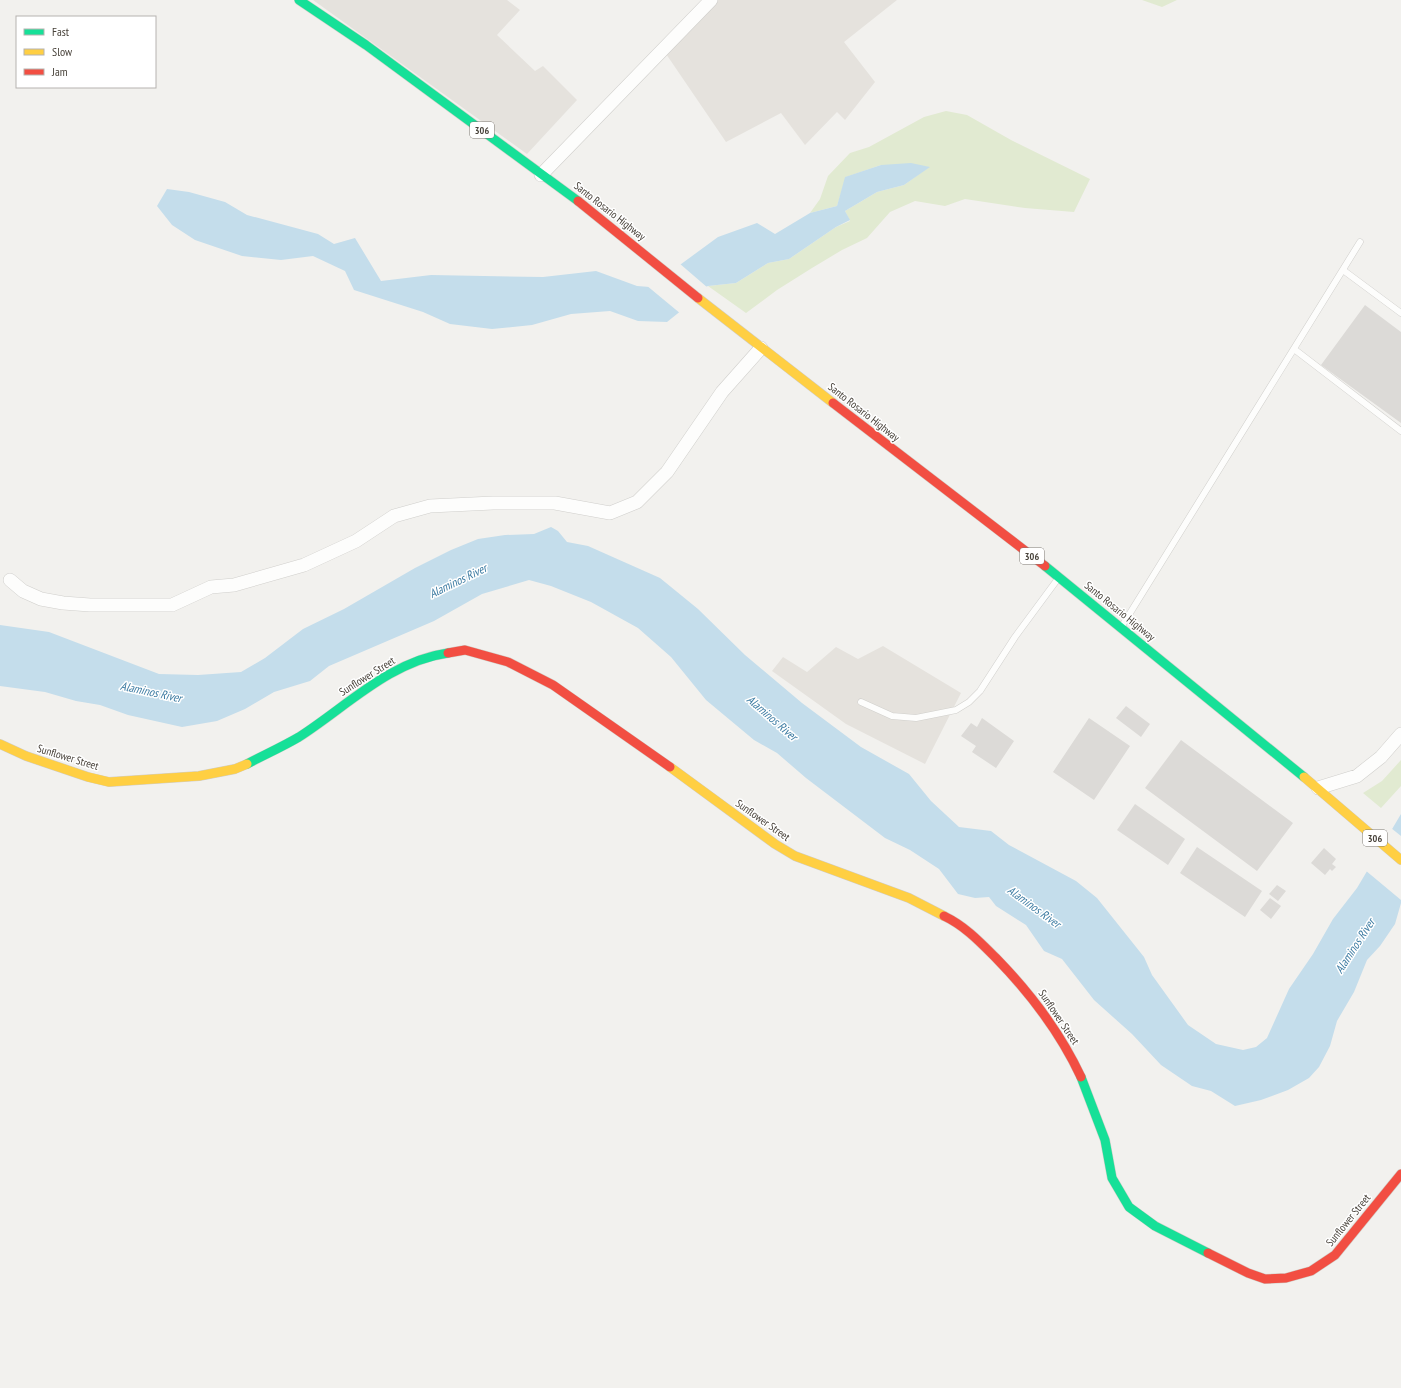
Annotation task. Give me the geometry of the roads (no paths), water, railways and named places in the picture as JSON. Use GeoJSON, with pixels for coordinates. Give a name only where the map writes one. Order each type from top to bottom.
{"type":"FeatureCollection","features":[{"type":"Feature","properties":{"kind":"street","name":"Santo Rosario Highway"},"geometry":{"type":"LineString","coordinates":[[299,0],[366,45],[601,218],[761,348],[980,518],[1060,577],[1318,788],[1401,860]]}},
{"type":"Feature","properties":{"kind":"street"},"geometry":{"type":"LineString","coordinates":[[541,175],[711,0]]}},
{"type":"Feature","properties":{"kind":"street"},"geometry":{"type":"LineString","coordinates":[[10,580],[29,594],[41,599],[63,603],[90,605],[172,605],[211,588],[248,582],[304,565],[356,541],[394,516],[430,506],[493,503],[555,503],[610,513],[637,502],[667,472],[722,392],[761,348]]}},
{"type":"Feature","properties":{"kind":"street","name":"Sunflower Street"},"geometry":{"type":"LineString","coordinates":[[0,744],[33,759],[88,777],[109,782],[199,776],[235,769],[274,751],[299,737],[376,682],[406,666],[438,654],[465,650],[508,662],[553,685],[662,761],[774,844],[795,856],[909,898],[949,918],[972,934],[1019,981],[1042,1009],[1071,1056],[1087,1090],[1105,1140],[1112,1178],[1129,1207],[1155,1226],[1248,1273],[1265,1279],[1286,1278],[1311,1271],[1335,1255],[1401,1174]]}},
{"type":"Feature","properties":{"kind":"street"},"geometry":{"type":"LineString","coordinates":[[1318,788],[1357,776],[1381,757],[1401,734]]}},
{"type":"Feature","properties":{"kind":"lane"},"geometry":{"type":"LineString","coordinates":[[1122,628],[1360,242]]}},
{"type":"Feature","properties":{"kind":"lane"},"geometry":{"type":"LineString","coordinates":[[1343,270],[1401,313]]}},
{"type":"Feature","properties":{"kind":"lane"},"geometry":{"type":"LineString","coordinates":[[1294,349],[1401,431]]}},
{"type":"Feature","properties":{"kind":"lane"},"geometry":{"type":"LineString","coordinates":[[861,702],[892,716],[916,718],[956,710],[969,702],[980,691],[1019,631],[1060,577]]}},
{"type":"Feature","properties":{"kind":"water"},"geometry":{"type":"Polygon","coordinates":[[[911,163],[930,167],[904,185],[877,192],[845,211],[850,220],[836,227],[789,259],[768,263],[736,283],[708,286],[698,290],[673,270],[718,237],[757,223],[775,234],[810,213],[837,206],[845,177],[881,165],[911,163]]]}},
{"type":"Feature","properties":{"kind":"water"},"geometry":{"type":"Polygon","coordinates":[[[167,189],[189,192],[225,202],[247,215],[318,234],[334,244],[355,238],[381,281],[431,275],[543,277],[596,271],[637,286],[663,288],[687,306],[667,322],[638,321],[610,311],[571,314],[532,325],[492,329],[450,324],[423,312],[354,290],[345,271],[313,256],[281,260],[242,256],[195,240],[172,225],[157,206],[167,189]]]}},
{"type":"Feature","properties":{"kind":"water","name":"Alaminos River"},"geometry":{"type":"Polygon","coordinates":[[[551,527],[558,531],[567,542],[588,546],[660,578],[698,609],[745,655],[802,703],[861,747],[909,774],[931,801],[959,827],[991,831],[1009,845],[1076,881],[1097,898],[1144,957],[1152,975],[1188,1025],[1216,1044],[1243,1050],[1256,1047],[1267,1038],[1289,989],[1313,954],[1333,919],[1357,888],[1401,814],[1401,903],[1395,924],[1380,946],[1367,960],[1354,992],[1337,1021],[1330,1046],[1319,1067],[1309,1078],[1288,1090],[1261,1100],[1235,1106],[1211,1091],[1192,1086],[1161,1065],[1132,1034],[1094,1000],[1062,959],[1044,951],[1026,925],[996,906],[989,897],[975,898],[958,894],[939,869],[910,850],[885,838],[806,778],[777,753],[754,740],[706,700],[671,657],[638,628],[591,602],[551,586],[529,580],[482,594],[434,621],[329,666],[310,681],[274,692],[245,709],[217,721],[182,727],[128,715],[100,705],[76,701],[45,692],[0,686],[0,625],[49,632],[159,674],[198,675],[241,672],[265,658],[303,629],[344,609],[415,568],[451,550],[478,539],[505,535],[534,534],[551,527]]]}}]}
